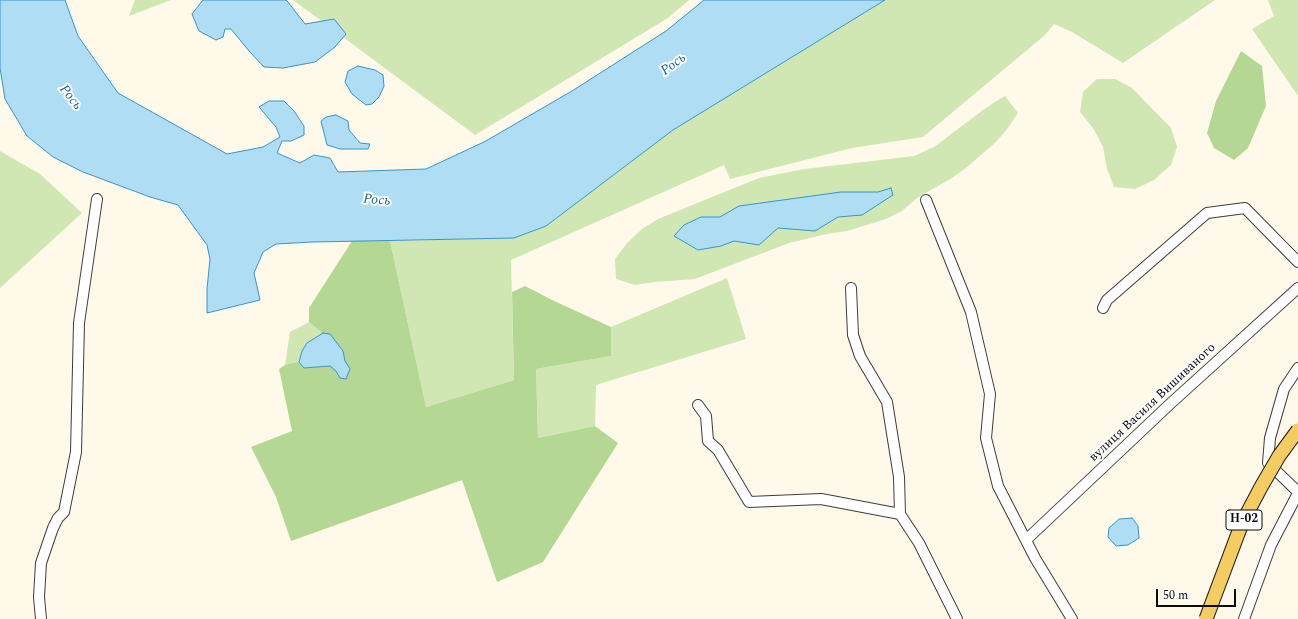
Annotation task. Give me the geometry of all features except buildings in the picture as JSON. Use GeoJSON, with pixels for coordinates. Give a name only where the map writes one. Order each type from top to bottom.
{"type":"FeatureCollection","features":[{"type":"Feature","properties":{"kind":"main road","name":"Н-02"},"geometry":{"type":"LineString","coordinates":[[1206,619],[1242,524],[1279,456],[1298,430]]}},
{"type":"Feature","properties":{"kind":"street"},"geometry":{"type":"LineString","coordinates":[[41,619],[39,598],[41,563],[53,528],[58,518],[64,512],[76,452],[79,323],[97,199]]}},
{"type":"Feature","properties":{"kind":"street"},"geometry":{"type":"LineString","coordinates":[[926,200],[971,312],[990,394],[986,438],[998,486],[1035,558],[1072,619]]}},
{"type":"Feature","properties":{"kind":"street"},"geometry":{"type":"LineString","coordinates":[[1103,308],[1107,300],[1207,213],[1246,208],[1298,262]]}},
{"type":"Feature","properties":{"kind":"street"},"geometry":{"type":"LineString","coordinates":[[851,288],[853,335],[860,356],[887,402],[899,477],[900,514],[919,543],[957,619]]}},
{"type":"Feature","properties":{"kind":"street","name":"вулиця Василя Вишиваного"},"geometry":{"type":"LineString","coordinates":[[1026,540],[1165,408],[1298,288]]}},
{"type":"Feature","properties":{"kind":"street"},"geometry":{"type":"LineString","coordinates":[[1244,619],[1271,545],[1298,493],[1268,463],[1270,438],[1284,389],[1298,368]]}},
{"type":"Feature","properties":{"kind":"street"},"geometry":{"type":"LineString","coordinates":[[698,405],[706,416],[708,441],[718,450],[749,502],[821,499],[900,514]]}},
{"type":"Feature","properties":{"kind":"green space"},"geometry":{"type":"Polygon","coordinates":[[[135,0],[171,0],[129,16],[135,0]]]}},
{"type":"Feature","properties":{"kind":"green space"},"geometry":{"type":"Polygon","coordinates":[[[293,0],[689,0],[668,18],[475,135],[293,0]]]}},
{"type":"Feature","properties":{"kind":"green space"},"geometry":{"type":"Polygon","coordinates":[[[885,0],[1215,0],[1123,63],[1072,32],[1054,24],[1045,35],[923,137],[852,148],[730,179],[724,165],[511,260],[514,380],[426,407],[390,241],[514,238],[546,226],[673,130],[885,0]]]}},
{"type":"Feature","properties":{"kind":"green space"},"geometry":{"type":"Polygon","coordinates":[[[1268,0],[1298,0],[1298,96],[1252,29],[1274,16],[1268,0]]]}},
{"type":"Feature","properties":{"kind":"green space"},"geometry":{"type":"Polygon","coordinates":[[[1241,51],[1262,66],[1266,106],[1248,148],[1234,160],[1214,148],[1207,133],[1216,101],[1241,51]]]}},
{"type":"Feature","properties":{"kind":"green space"},"geometry":{"type":"Polygon","coordinates":[[[1097,79],[1115,79],[1132,88],[1171,128],[1177,147],[1171,165],[1154,180],[1135,189],[1114,187],[1107,169],[1103,147],[1093,128],[1080,112],[1083,92],[1097,79]]]}},
{"type":"Feature","properties":{"kind":"green space"},"geometry":{"type":"Polygon","coordinates":[[[1005,96],[1018,113],[996,142],[952,178],[917,198],[902,211],[886,219],[847,231],[789,243],[695,279],[635,285],[616,279],[615,259],[627,243],[642,229],[658,219],[759,178],[804,169],[914,156],[934,147],[987,107],[1005,96]]]}},
{"type":"Feature","properties":{"kind":"green space"},"geometry":{"type":"Polygon","coordinates":[[[0,151],[40,174],[82,213],[0,288],[0,151]]]}},
{"type":"Feature","properties":{"kind":"green space"},"geometry":{"type":"Polygon","coordinates":[[[352,241],[390,241],[426,407],[514,380],[512,292],[525,286],[611,327],[611,356],[536,369],[538,438],[595,426],[618,443],[543,562],[497,582],[462,480],[291,541],[276,497],[251,447],[292,431],[279,369],[285,365],[299,362],[304,368],[330,366],[336,371],[340,378],[350,369],[345,361],[343,351],[330,334],[323,333],[309,322],[309,308],[352,241]]]}},
{"type":"Feature","properties":{"kind":"green space"},"geometry":{"type":"Polygon","coordinates":[[[727,278],[746,339],[596,385],[595,426],[538,438],[536,369],[611,356],[611,327],[727,278]]]}},
{"type":"Feature","properties":{"kind":"green space"},"geometry":{"type":"Polygon","coordinates":[[[309,322],[335,325],[355,374],[285,365],[290,332],[309,322]]]}},
{"type":"Feature","properties":{"kind":"water","name":"Рось"},"geometry":{"type":"Polygon","coordinates":[[[0,0],[65,0],[78,36],[118,93],[227,154],[263,147],[280,137],[276,127],[259,107],[269,101],[284,101],[294,111],[304,126],[304,135],[291,141],[282,141],[277,153],[300,163],[314,155],[330,158],[338,172],[426,169],[484,142],[572,91],[666,31],[704,0],[885,0],[673,130],[546,226],[514,238],[276,244],[263,252],[254,273],[260,300],[207,313],[207,289],[210,259],[207,245],[178,205],[150,197],[83,172],[53,157],[27,136],[5,99],[0,68],[0,0]]]}},
{"type":"Feature","properties":{"kind":"water"},"geometry":{"type":"Polygon","coordinates":[[[203,0],[286,0],[305,24],[334,19],[346,34],[335,47],[315,62],[283,68],[264,67],[231,29],[225,29],[223,37],[216,40],[199,31],[192,14],[203,0]]]}},
{"type":"Feature","properties":{"kind":"water"},"geometry":{"type":"Polygon","coordinates":[[[358,66],[375,70],[383,75],[384,86],[379,97],[372,104],[366,105],[352,94],[345,82],[348,71],[358,66]]]}},
{"type":"Feature","properties":{"kind":"water"},"geometry":{"type":"Polygon","coordinates":[[[336,115],[348,121],[349,130],[360,143],[370,144],[368,149],[340,149],[327,145],[321,121],[326,117],[336,115]]]}},
{"type":"Feature","properties":{"kind":"water"},"geometry":{"type":"Polygon","coordinates":[[[891,188],[893,195],[862,215],[838,217],[815,231],[778,228],[759,245],[734,241],[721,246],[698,250],[674,236],[684,225],[701,217],[720,217],[739,206],[841,192],[878,192],[891,188]]]}},
{"type":"Feature","properties":{"kind":"water"},"geometry":{"type":"Polygon","coordinates":[[[323,333],[330,334],[343,351],[345,361],[350,369],[346,379],[340,378],[336,371],[330,366],[304,368],[299,362],[302,351],[307,343],[323,333]]]}},
{"type":"Feature","properties":{"kind":"water"},"geometry":{"type":"Polygon","coordinates":[[[1132,518],[1138,526],[1139,538],[1128,545],[1116,546],[1108,537],[1109,528],[1119,519],[1132,518]]]}}]}
